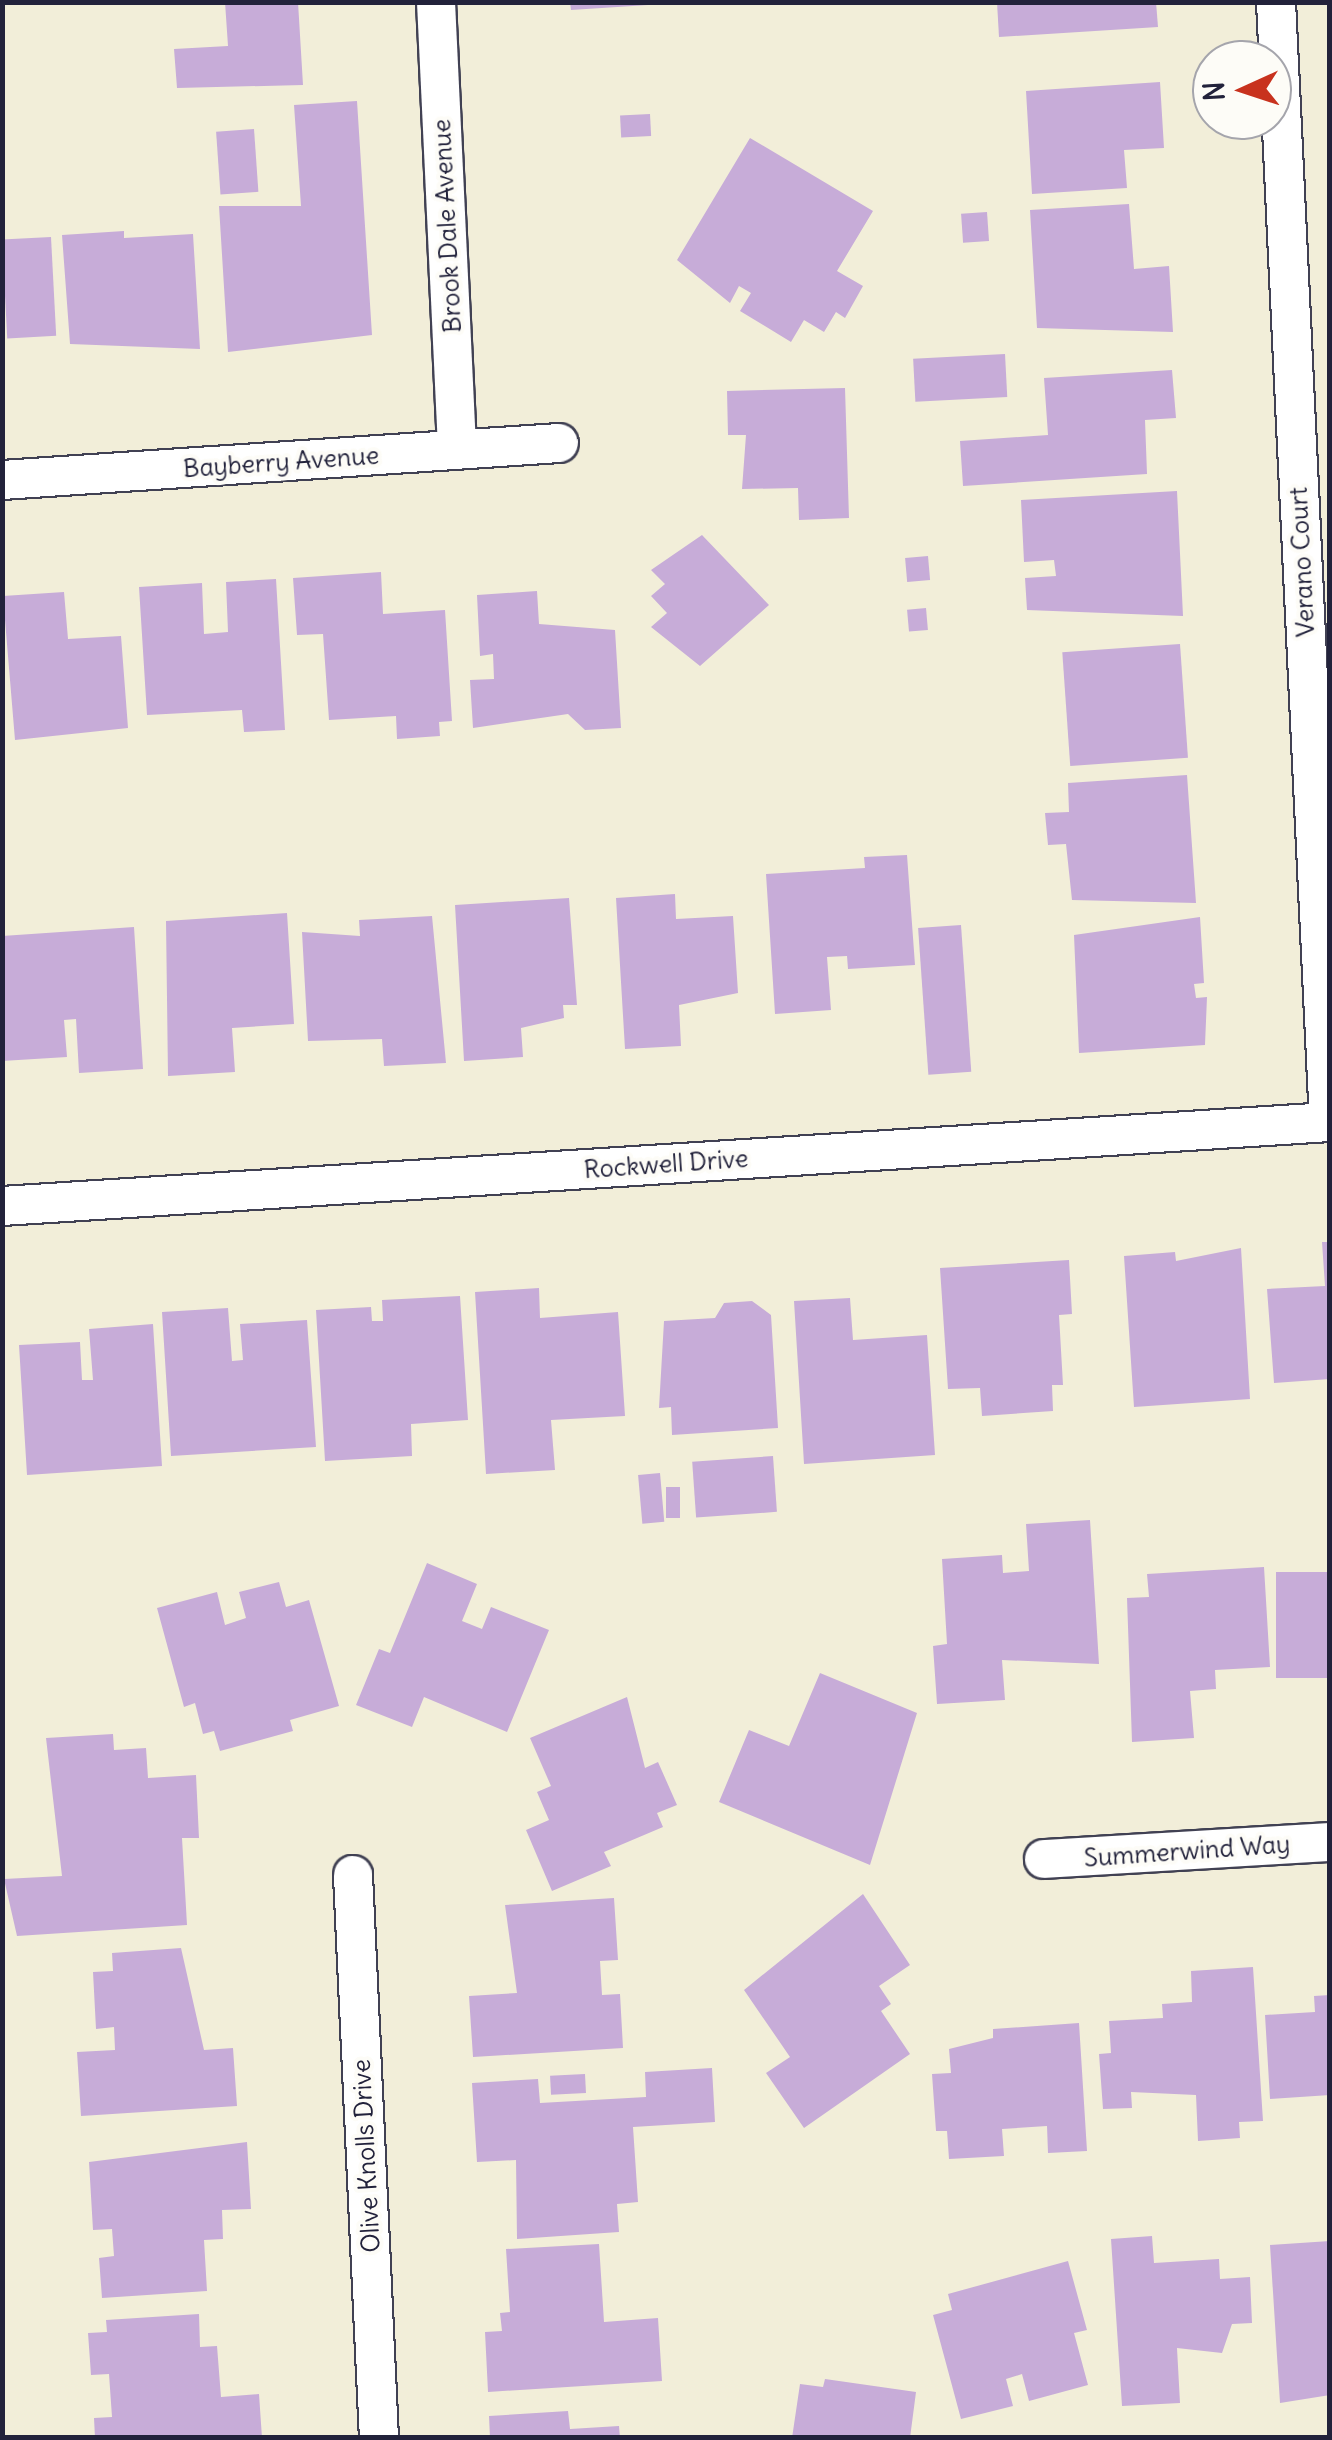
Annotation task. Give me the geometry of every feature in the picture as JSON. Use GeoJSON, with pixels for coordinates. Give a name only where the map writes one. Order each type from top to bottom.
{"type":"FeatureCollection","features":[{"type":"Feature","properties":{"kind":"street","name":"Brook Dale Avenue"},"geometry":{"type":"LineString","coordinates":[[436,2],[457,450]]}},
{"type":"Feature","properties":{"kind":"street","name":"Verano Court"},"geometry":{"type":"LineString","coordinates":[[1276,2],[1329,1122]]}},
{"type":"Feature","properties":{"kind":"street","name":"Bayberry Avenue"},"geometry":{"type":"LineString","coordinates":[[2,480],[559,443]]}},
{"type":"Feature","properties":{"kind":"street","name":"Rockwell Drive"},"geometry":{"type":"LineString","coordinates":[[2,1206],[1329,1122]]}},
{"type":"Feature","properties":{"kind":"street","name":"Summerwind Way"},"geometry":{"type":"LineString","coordinates":[[1044,1860],[1330,1842]]}},
{"type":"Feature","properties":{"kind":"street","name":"Olive Knolls Drive"},"geometry":{"type":"LineString","coordinates":[[352,1875],[380,2438]]}},
{"type":"Feature","properties":{"kind":"building"},"geometry":{"type":"Polygon","coordinates":[[[225,2],[298,2],[303,85],[177,88],[174,49],[228,46],[225,2]]]}},
{"type":"Feature","properties":{"kind":"building"},"geometry":{"type":"Polygon","coordinates":[[[570,2],[648,2],[648,5],[571,10],[570,2]]]}},
{"type":"Feature","properties":{"kind":"building"},"geometry":{"type":"Polygon","coordinates":[[[997,2],[1156,2],[1158,27],[999,37],[997,2]]]}},
{"type":"Feature","properties":{"kind":"building"},"geometry":{"type":"Polygon","coordinates":[[[1160,82],[1164,148],[1124,150],[1127,188],[1032,194],[1026,91],[1160,82]]]}},
{"type":"Feature","properties":{"kind":"building"},"geometry":{"type":"Polygon","coordinates":[[[357,101],[372,335],[228,352],[219,206],[301,206],[294,105],[357,101]]]}},
{"type":"Feature","properties":{"kind":"building"},"geometry":{"type":"Polygon","coordinates":[[[650,114],[651,136],[621,138],[620,116],[650,114]]]}},
{"type":"Feature","properties":{"kind":"building"},"geometry":{"type":"Polygon","coordinates":[[[254,129],[258,192],[220,194],[216,132],[254,129]]]}},
{"type":"Feature","properties":{"kind":"building"},"geometry":{"type":"Polygon","coordinates":[[[750,138],[873,211],[837,271],[863,286],[845,318],[836,312],[824,332],[804,320],[791,342],[740,311],[751,293],[739,286],[730,303],[677,260],[750,138]]]}},
{"type":"Feature","properties":{"kind":"building"},"geometry":{"type":"Polygon","coordinates":[[[1129,204],[1134,269],[1169,266],[1173,332],[1037,328],[1030,210],[1129,204]]]}},
{"type":"Feature","properties":{"kind":"building"},"geometry":{"type":"Polygon","coordinates":[[[987,212],[989,241],[963,243],[961,214],[987,212]]]}},
{"type":"Feature","properties":{"kind":"building"},"geometry":{"type":"Polygon","coordinates":[[[124,231],[124,238],[193,234],[200,349],[70,344],[62,235],[124,231]]]}},
{"type":"Feature","properties":{"kind":"building"},"geometry":{"type":"Polygon","coordinates":[[[51,237],[56,336],[7,338],[2,240],[51,237]]]}},
{"type":"Feature","properties":{"kind":"building"},"geometry":{"type":"Polygon","coordinates":[[[1005,354],[1007,397],[915,402],[913,359],[1005,354]]]}},
{"type":"Feature","properties":{"kind":"building"},"geometry":{"type":"Polygon","coordinates":[[[1172,370],[1176,418],[1145,420],[1147,474],[963,486],[960,441],[1048,435],[1044,378],[1172,370]]]}},
{"type":"Feature","properties":{"kind":"building"},"geometry":{"type":"Polygon","coordinates":[[[845,388],[849,518],[799,520],[798,488],[742,489],[746,435],[728,435],[727,391],[845,388]]]}},
{"type":"Feature","properties":{"kind":"building"},"geometry":{"type":"Polygon","coordinates":[[[1177,491],[1183,616],[1027,610],[1025,578],[1056,576],[1054,560],[1024,562],[1021,500],[1177,491]]]}},
{"type":"Feature","properties":{"kind":"building"},"geometry":{"type":"Polygon","coordinates":[[[702,535],[769,605],[700,666],[651,627],[667,613],[651,596],[665,584],[651,570],[702,535]]]}},
{"type":"Feature","properties":{"kind":"building"},"geometry":{"type":"Polygon","coordinates":[[[928,556],[930,580],[907,582],[905,558],[928,556]]]}},
{"type":"Feature","properties":{"kind":"building"},"geometry":{"type":"Polygon","coordinates":[[[381,572],[383,614],[445,610],[452,721],[439,722],[440,736],[397,739],[396,716],[329,720],[323,634],[297,635],[293,578],[381,572]]]}},
{"type":"Feature","properties":{"kind":"building"},"geometry":{"type":"Polygon","coordinates":[[[276,579],[285,730],[244,732],[242,710],[147,715],[139,587],[202,583],[204,634],[228,632],[226,582],[276,579]]]}},
{"type":"Feature","properties":{"kind":"building"},"geometry":{"type":"Polygon","coordinates":[[[537,591],[539,624],[615,630],[621,728],[585,730],[568,714],[473,728],[470,680],[494,679],[493,654],[480,656],[477,595],[537,591]]]}},
{"type":"Feature","properties":{"kind":"building"},"geometry":{"type":"Polygon","coordinates":[[[64,592],[68,639],[121,636],[128,728],[15,740],[3,596],[64,592]]]}},
{"type":"Feature","properties":{"kind":"building"},"geometry":{"type":"Polygon","coordinates":[[[926,608],[928,630],[909,632],[907,610],[926,608]]]}},
{"type":"Feature","properties":{"kind":"building"},"geometry":{"type":"Polygon","coordinates":[[[1180,644],[1188,758],[1070,766],[1062,652],[1180,644]]]}},
{"type":"Feature","properties":{"kind":"building"},"geometry":{"type":"Polygon","coordinates":[[[1187,775],[1196,903],[1072,900],[1066,844],[1048,845],[1045,813],[1069,812],[1068,783],[1187,775]]]}},
{"type":"Feature","properties":{"kind":"building"},"geometry":{"type":"Polygon","coordinates":[[[907,855],[915,965],[848,969],[847,956],[827,957],[831,1010],[775,1014],[766,874],[865,868],[864,857],[907,855]]]}},
{"type":"Feature","properties":{"kind":"building"},"geometry":{"type":"Polygon","coordinates":[[[675,894],[676,919],[733,916],[738,993],[679,1005],[681,1046],[625,1049],[616,898],[675,894]]]}},
{"type":"Feature","properties":{"kind":"building"},"geometry":{"type":"Polygon","coordinates":[[[569,898],[577,1005],[563,1005],[564,1018],[521,1028],[523,1057],[464,1061],[455,905],[569,898]]]}},
{"type":"Feature","properties":{"kind":"building"},"geometry":{"type":"Polygon","coordinates":[[[287,913],[294,1024],[232,1028],[235,1072],[168,1076],[166,921],[287,913]]]}},
{"type":"Feature","properties":{"kind":"building"},"geometry":{"type":"Polygon","coordinates":[[[432,916],[446,1063],[384,1066],[382,1039],[308,1041],[302,932],[360,936],[359,920],[432,916]]]}},
{"type":"Feature","properties":{"kind":"building"},"geometry":{"type":"Polygon","coordinates":[[[1200,917],[1204,983],[1194,984],[1196,998],[1207,997],[1205,1045],[1079,1053],[1074,935],[1200,917]]]}},
{"type":"Feature","properties":{"kind":"building"},"geometry":{"type":"Polygon","coordinates":[[[961,925],[971,1072],[928,1075],[918,928],[961,925]]]}},
{"type":"Feature","properties":{"kind":"building"},"geometry":{"type":"Polygon","coordinates":[[[134,927],[143,1069],[79,1073],[76,1019],[64,1020],[67,1057],[2,1061],[2,936],[134,927]]]}},
{"type":"Feature","properties":{"kind":"building"},"geometry":{"type":"Polygon","coordinates":[[[1322,1242],[1330,1242],[1330,1379],[1274,1383],[1267,1289],[1325,1286],[1322,1242]]]}},
{"type":"Feature","properties":{"kind":"building"},"geometry":{"type":"Polygon","coordinates":[[[1241,1248],[1250,1399],[1134,1407],[1124,1256],[1175,1252],[1176,1261],[1241,1248]]]}},
{"type":"Feature","properties":{"kind":"building"},"geometry":{"type":"Polygon","coordinates":[[[1069,1260],[1072,1314],[1059,1315],[1063,1385],[1052,1385],[1053,1411],[982,1416],[980,1388],[948,1389],[940,1268],[1069,1260]]]}},
{"type":"Feature","properties":{"kind":"building"},"geometry":{"type":"Polygon","coordinates":[[[539,1288],[540,1318],[618,1312],[625,1416],[551,1420],[555,1470],[486,1474],[475,1292],[539,1288]]]}},
{"type":"Feature","properties":{"kind":"building"},"geometry":{"type":"Polygon","coordinates":[[[460,1296],[468,1420],[411,1424],[412,1456],[325,1461],[316,1310],[371,1307],[372,1321],[383,1321],[382,1300],[460,1296]]]}},
{"type":"Feature","properties":{"kind":"building"},"geometry":{"type":"Polygon","coordinates":[[[850,1298],[853,1340],[927,1335],[935,1455],[804,1464],[794,1301],[850,1298]]]}},
{"type":"Feature","properties":{"kind":"building"},"geometry":{"type":"Polygon","coordinates":[[[752,1301],[771,1315],[778,1428],[672,1435],[671,1407],[659,1408],[664,1321],[715,1318],[724,1303],[752,1301]]]}},
{"type":"Feature","properties":{"kind":"building"},"geometry":{"type":"Polygon","coordinates":[[[228,1308],[232,1361],[243,1360],[240,1324],[307,1320],[316,1447],[171,1456],[162,1312],[228,1308]]]}},
{"type":"Feature","properties":{"kind":"building"},"geometry":{"type":"Polygon","coordinates":[[[153,1324],[162,1466],[27,1475],[19,1345],[80,1342],[82,1380],[93,1380],[89,1329],[153,1324]]]}},
{"type":"Feature","properties":{"kind":"building"},"geometry":{"type":"Polygon","coordinates":[[[773,1456],[777,1512],[696,1518],[692,1462],[773,1456]]]}},
{"type":"Feature","properties":{"kind":"building"},"geometry":{"type":"Polygon","coordinates":[[[660,1473],[664,1522],[642,1524],[638,1475],[660,1473]]]}},
{"type":"Feature","properties":{"kind":"building"},"geometry":{"type":"Polygon","coordinates":[[[666,1487],[680,1487],[680,1518],[666,1518],[666,1487]]]}},
{"type":"Feature","properties":{"kind":"building"},"geometry":{"type":"Polygon","coordinates":[[[1090,1520],[1099,1664],[1002,1660],[1005,1700],[937,1704],[933,1646],[947,1644],[942,1559],[1002,1555],[1003,1573],[1029,1571],[1026,1524],[1090,1520]]]}},
{"type":"Feature","properties":{"kind":"building"},"geometry":{"type":"Polygon","coordinates":[[[427,1563],[477,1584],[462,1621],[482,1629],[491,1607],[549,1630],[507,1732],[424,1697],[412,1727],[356,1705],[379,1649],[390,1653],[427,1563]]]}},
{"type":"Feature","properties":{"kind":"building"},"geometry":{"type":"Polygon","coordinates":[[[1264,1567],[1270,1667],[1215,1670],[1216,1689],[1190,1691],[1194,1738],[1132,1742],[1127,1598],[1149,1597],[1147,1574],[1264,1567]]]}},
{"type":"Feature","properties":{"kind":"building"},"geometry":{"type":"Polygon","coordinates":[[[1276,1572],[1330,1572],[1330,1678],[1276,1678],[1276,1572]]]}},
{"type":"Feature","properties":{"kind":"building"},"geometry":{"type":"Polygon","coordinates":[[[279,1582],[286,1607],[309,1600],[339,1706],[290,1720],[293,1731],[220,1751],[214,1731],[203,1734],[195,1703],[184,1707],[157,1608],[217,1592],[225,1625],[246,1618],[239,1592],[279,1582]]]}},
{"type":"Feature","properties":{"kind":"building"},"geometry":{"type":"Polygon","coordinates":[[[820,1673],[917,1713],[870,1865],[719,1802],[749,1730],[789,1746],[820,1673]]]}},
{"type":"Feature","properties":{"kind":"building"},"geometry":{"type":"Polygon","coordinates":[[[627,1697],[645,1768],[658,1762],[677,1805],[657,1813],[663,1827],[604,1852],[611,1866],[552,1891],[526,1830],[549,1820],[537,1792],[551,1786],[530,1738],[627,1697]]]}},
{"type":"Feature","properties":{"kind":"building"},"geometry":{"type":"Polygon","coordinates":[[[113,1734],[114,1750],[146,1748],[148,1778],[196,1775],[199,1838],[182,1838],[187,1925],[17,1936],[4,1879],[62,1876],[46,1738],[113,1734]]]}},
{"type":"Feature","properties":{"kind":"building"},"geometry":{"type":"Polygon","coordinates":[[[863,1894],[910,1965],[879,1986],[891,2004],[881,2011],[910,2054],[804,2128],[766,2073],[790,2057],[744,1990],[863,1894]]]}},
{"type":"Feature","properties":{"kind":"building"},"geometry":{"type":"Polygon","coordinates":[[[614,1898],[618,1960],[600,1961],[602,1995],[620,1994],[623,2048],[473,2057],[469,1996],[517,1993],[505,1905],[614,1898]]]}},
{"type":"Feature","properties":{"kind":"building"},"geometry":{"type":"Polygon","coordinates":[[[181,1948],[204,2050],[233,2048],[237,2106],[81,2116],[77,2052],[115,2050],[114,2027],[96,2029],[93,1972],[113,1971],[112,1953],[181,1948]]]}},
{"type":"Feature","properties":{"kind":"building"},"geometry":{"type":"Polygon","coordinates":[[[1253,1967],[1263,2121],[1239,2122],[1240,2138],[1198,2141],[1196,2095],[1131,2092],[1132,2108],[1103,2109],[1099,2054],[1111,2053],[1109,2021],[1163,2018],[1162,2004],[1192,2002],[1191,1971],[1253,1967]]]}},
{"type":"Feature","properties":{"kind":"building"},"geometry":{"type":"Polygon","coordinates":[[[1330,1995],[1330,2095],[1270,2099],[1265,2015],[1315,2012],[1314,1996],[1330,1995]]]}},
{"type":"Feature","properties":{"kind":"building"},"geometry":{"type":"Polygon","coordinates":[[[1079,2023],[1087,2151],[1048,2153],[1047,2126],[1002,2129],[1004,2156],[949,2159],[947,2131],[936,2131],[932,2074],[951,2073],[949,2049],[993,2038],[993,2029],[1079,2023]]]}},
{"type":"Feature","properties":{"kind":"building"},"geometry":{"type":"Polygon","coordinates":[[[712,2068],[715,2122],[633,2127],[638,2202],[617,2204],[619,2232],[517,2239],[516,2160],[477,2162],[472,2083],[538,2079],[540,2103],[646,2097],[645,2072],[712,2068]]]}},
{"type":"Feature","properties":{"kind":"building"},"geometry":{"type":"Polygon","coordinates":[[[585,2074],[586,2093],[551,2095],[550,2076],[585,2074]]]}},
{"type":"Feature","properties":{"kind":"building"},"geometry":{"type":"Polygon","coordinates":[[[247,2142],[251,2209],[222,2210],[223,2239],[204,2240],[207,2291],[102,2298],[99,2258],[114,2256],[112,2229],[93,2230],[89,2162],[247,2142]]]}},
{"type":"Feature","properties":{"kind":"building"},"geometry":{"type":"Polygon","coordinates":[[[1152,2236],[1154,2263],[1219,2259],[1220,2279],[1250,2277],[1252,2323],[1232,2324],[1222,2353],[1177,2348],[1180,2403],[1122,2406],[1111,2239],[1152,2236]]]}},
{"type":"Feature","properties":{"kind":"building"},"geometry":{"type":"Polygon","coordinates":[[[1330,2241],[1330,2395],[1280,2403],[1270,2245],[1330,2241]]]}},
{"type":"Feature","properties":{"kind":"building"},"geometry":{"type":"Polygon","coordinates":[[[599,2244],[604,2322],[658,2318],[662,2381],[488,2392],[485,2332],[502,2331],[500,2313],[510,2312],[506,2249],[599,2244]]]}},
{"type":"Feature","properties":{"kind":"building"},"geometry":{"type":"Polygon","coordinates":[[[1068,2261],[1087,2330],[1074,2333],[1088,2385],[1029,2401],[1022,2374],[1006,2379],[1013,2406],[961,2419],[933,2315],[952,2310],[948,2294],[1068,2261]]]}},
{"type":"Feature","properties":{"kind":"building"},"geometry":{"type":"Polygon","coordinates":[[[199,2314],[200,2347],[217,2346],[221,2397],[259,2394],[262,2438],[95,2438],[94,2418],[112,2417],[109,2374],[91,2375],[88,2333],[107,2332],[106,2320],[199,2314]]]}},
{"type":"Feature","properties":{"kind":"building"},"geometry":{"type":"Polygon","coordinates":[[[825,2379],[916,2392],[910,2438],[792,2438],[800,2384],[823,2387],[825,2379]]]}},
{"type":"Feature","properties":{"kind":"building"},"geometry":{"type":"Polygon","coordinates":[[[568,2411],[570,2429],[619,2426],[620,2438],[490,2438],[489,2416],[568,2411]]]}}]}
